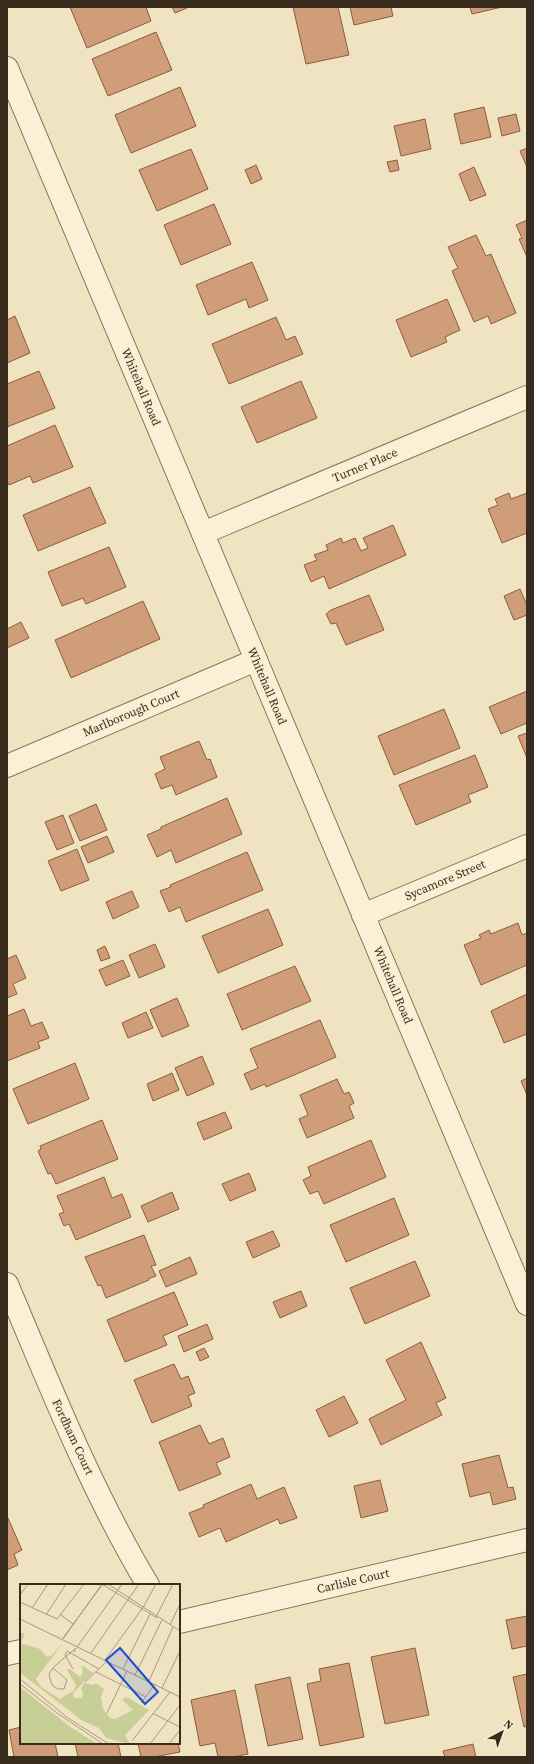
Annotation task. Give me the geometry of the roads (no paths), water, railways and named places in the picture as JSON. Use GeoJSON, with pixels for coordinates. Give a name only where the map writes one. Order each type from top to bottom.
{"type":"FeatureCollection","features":[{"type":"Feature","properties":{"kind":"street","name":"Whitehall Road"},"geometry":{"type":"LineString","coordinates":[[7,68],[527,1304]]}},
{"type":"Feature","properties":{"kind":"street","name":"Turner Place"},"geometry":{"type":"LineString","coordinates":[[203,533],[527,397]]}},
{"type":"Feature","properties":{"kind":"street","name":"Marlborough Court"},"geometry":{"type":"LineString","coordinates":[[7,766],[256,660]]}},
{"type":"Feature","properties":{"kind":"street","name":"Sycamore Street"},"geometry":{"type":"LineString","coordinates":[[363,915],[527,846]]}},
{"type":"Feature","properties":{"kind":"street","name":"Fordham Court"},"geometry":{"type":"LineString","coordinates":[[7,1284],[63,1418],[113,1522],[147,1584]]}},
{"type":"Feature","properties":{"kind":"street","name":"Carlisle Court"},"geometry":{"type":"LineString","coordinates":[[180,1622],[527,1540]]}},
{"type":"Feature","properties":{"kind":"street"},"geometry":{"type":"LineString","coordinates":[[7,1654],[20,1651]]}}]}
